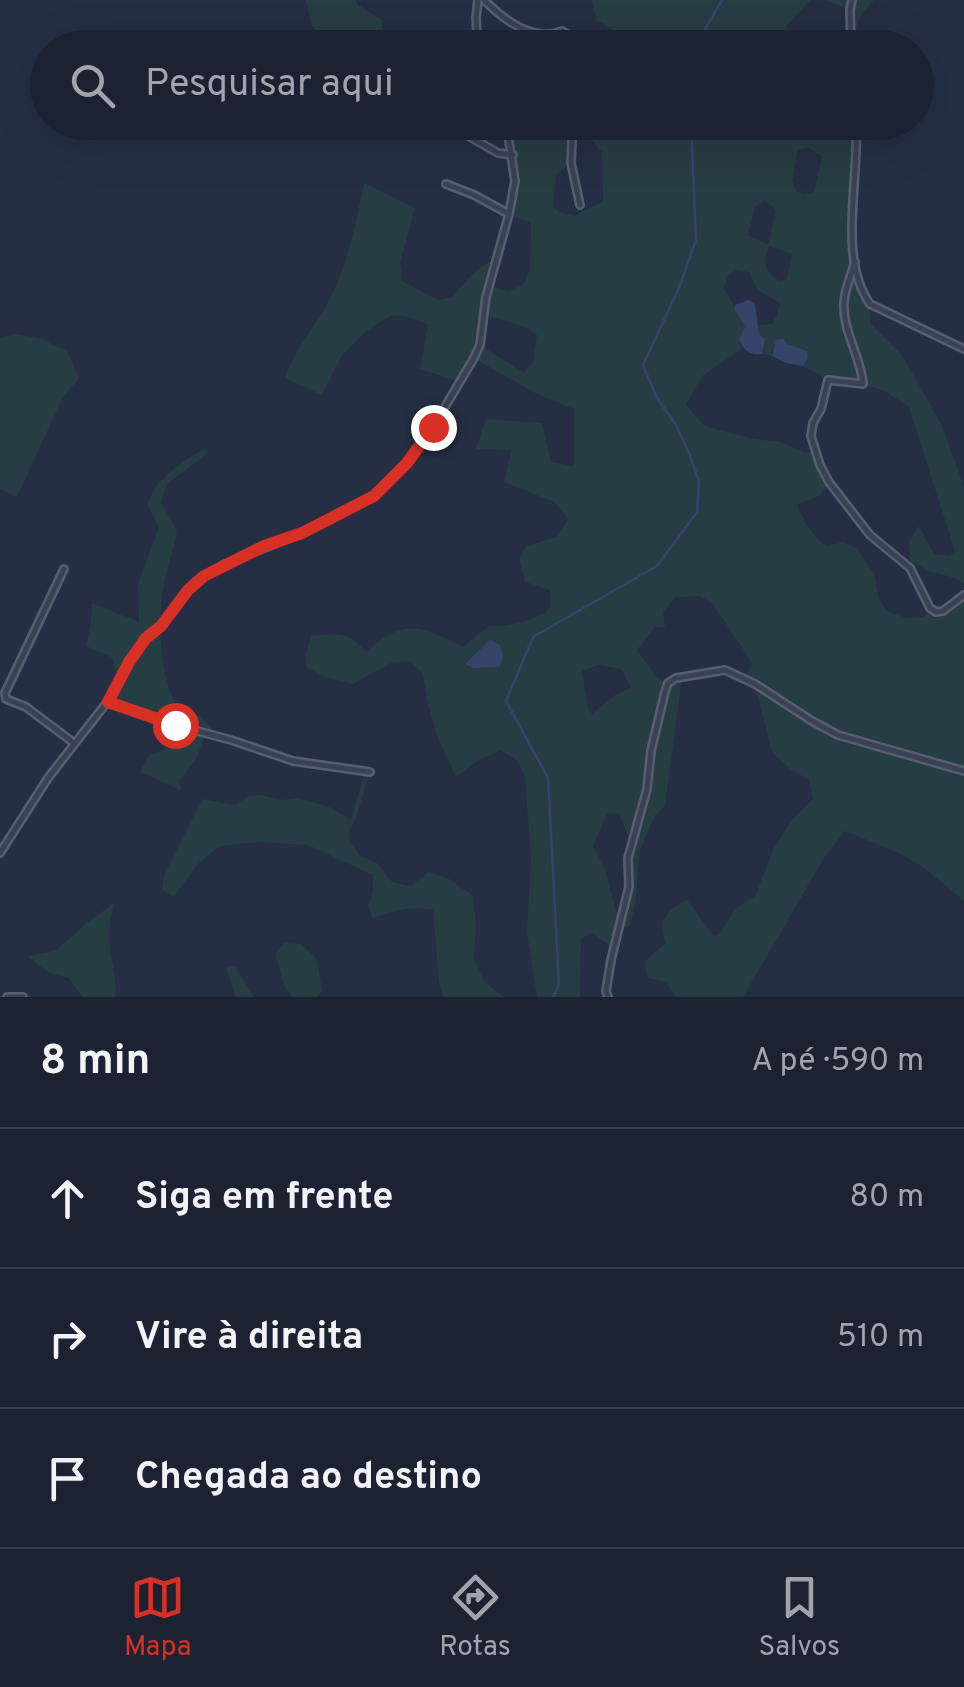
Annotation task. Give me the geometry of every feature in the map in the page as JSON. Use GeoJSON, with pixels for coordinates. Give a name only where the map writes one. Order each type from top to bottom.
{"type":"FeatureCollection","features":[{"type":"Feature","properties":{"kind":"street"},"geometry":{"type":"LineString","coordinates":[[477,30],[481,0],[527,30]]}},
{"type":"Feature","properties":{"kind":"street"},"geometry":{"type":"LineString","coordinates":[[851,30],[852,0]]}},
{"type":"Feature","properties":{"kind":"street"},"geometry":{"type":"LineString","coordinates":[[475,140],[512,156]]}},
{"type":"Feature","properties":{"kind":"street"},"geometry":{"type":"LineString","coordinates":[[0,853],[48,778],[108,702],[146,638],[161,626],[188,590],[222,565],[302,533],[374,496],[407,463],[433,427],[480,345],[486,297],[515,181],[509,140]]}},
{"type":"Feature","properties":{"kind":"street"},"geometry":{"type":"LineString","coordinates":[[573,140],[572,162],[580,205]]}},
{"type":"Feature","properties":{"kind":"street"},"geometry":{"type":"LineString","coordinates":[[856,140],[853,248],[860,290],[870,304],[964,349]]}},
{"type":"Feature","properties":{"kind":"street"},"geometry":{"type":"LineString","coordinates":[[446,184],[509,214]]}},
{"type":"Feature","properties":{"kind":"street"},"geometry":{"type":"LineString","coordinates":[[855,262],[844,303],[863,384],[828,380],[813,423],[814,451],[829,482],[870,535],[910,568],[930,608],[936,612],[944,610],[964,595]]}},
{"type":"Feature","properties":{"kind":"street"},"geometry":{"type":"LineString","coordinates":[[64,568],[5,693],[11,703],[26,707],[74,743]]}},
{"type":"Feature","properties":{"kind":"street"},"geometry":{"type":"LineString","coordinates":[[608,997],[606,990],[629,888],[628,858],[668,683],[676,678],[725,670],[755,684],[838,736],[964,771]]}},
{"type":"Feature","properties":{"kind":"street"},"geometry":{"type":"LineString","coordinates":[[108,702],[293,761],[370,772]]}},
{"type":"Feature","properties":{"kind":"street"},"geometry":{"type":"LineString","coordinates":[[7,997],[23,997]]}},
{"type":"Feature","properties":{"kind":"shaded area"},"geometry":{"type":"Polygon","coordinates":[[[306,0],[356,0],[383,21],[382,30],[315,30],[306,0]]]}},
{"type":"Feature","properties":{"kind":"shaded area"},"geometry":{"type":"Polygon","coordinates":[[[592,0],[811,0],[784,30],[614,30],[596,20],[592,0]]]}},
{"type":"Feature","properties":{"kind":"shaded area"},"geometry":{"type":"Polygon","coordinates":[[[825,0],[874,0],[861,15],[856,30],[851,30],[850,10],[825,0]]]}},
{"type":"Feature","properties":{"kind":"shaded area"},"geometry":{"type":"Polygon","coordinates":[[[509,140],[572,140],[571,163],[556,175],[553,206],[574,216],[603,201],[602,152],[591,140],[856,140],[853,248],[861,290],[870,304],[871,324],[903,356],[942,426],[964,487],[964,584],[910,561],[909,542],[919,526],[934,554],[950,556],[955,551],[909,407],[885,391],[828,380],[803,366],[807,351],[787,344],[772,350],[772,356],[762,354],[765,339],[757,325],[772,324],[780,303],[757,290],[749,272],[736,270],[727,277],[724,288],[746,326],[739,339],[743,348],[702,376],[686,405],[705,426],[781,442],[805,453],[814,451],[829,482],[821,495],[797,505],[799,511],[827,546],[843,542],[857,548],[874,574],[879,599],[887,611],[906,618],[923,617],[930,608],[943,611],[964,595],[964,901],[923,867],[845,831],[824,858],[743,997],[675,997],[667,982],[648,978],[644,962],[665,944],[662,922],[671,909],[687,900],[714,936],[721,932],[736,908],[755,896],[774,848],[791,821],[813,799],[809,780],[772,752],[755,684],[744,678],[753,664],[712,603],[700,596],[676,597],[663,612],[665,628],[655,627],[637,650],[657,678],[668,683],[682,677],[665,806],[655,815],[639,853],[630,926],[620,929],[615,948],[591,933],[581,939],[580,997],[537,997],[527,932],[531,858],[525,775],[517,761],[501,750],[456,777],[437,736],[423,674],[410,661],[391,663],[353,684],[306,667],[311,636],[342,635],[366,652],[391,634],[413,628],[463,647],[489,626],[523,622],[545,613],[550,606],[550,590],[525,582],[519,559],[526,546],[556,537],[569,519],[554,502],[504,482],[511,450],[476,449],[486,419],[542,423],[551,462],[574,466],[574,409],[537,394],[475,359],[460,382],[420,369],[428,325],[391,315],[364,333],[341,357],[322,395],[285,378],[337,282],[364,183],[415,208],[400,263],[402,281],[438,300],[453,297],[472,274],[497,258],[489,286],[508,291],[523,285],[530,269],[531,223],[509,214],[515,181],[509,140]],[[808,148],[798,150],[792,180],[796,191],[804,194],[814,193],[822,156],[808,148]],[[765,201],[755,207],[748,235],[768,245],[776,210],[765,201]],[[769,246],[766,266],[770,274],[780,281],[787,279],[792,254],[769,246]],[[484,314],[480,345],[524,373],[533,362],[537,335],[484,314]],[[598,665],[582,671],[592,714],[615,695],[631,688],[621,669],[598,665]],[[619,813],[607,814],[593,846],[605,869],[620,926],[629,887],[631,843],[619,813]]]}},
{"type":"Feature","properties":{"kind":"shaded area"},"geometry":{"type":"Polygon","coordinates":[[[14,334],[39,338],[67,351],[79,378],[62,399],[17,497],[0,489],[0,338],[14,334]]]}},
{"type":"Feature","properties":{"kind":"shaded area"},"geometry":{"type":"Polygon","coordinates":[[[205,448],[207,454],[167,484],[161,502],[177,532],[161,612],[167,682],[180,712],[201,716],[219,737],[206,734],[196,759],[179,781],[181,790],[140,772],[149,755],[168,745],[174,725],[108,701],[120,679],[113,658],[86,646],[92,603],[139,622],[138,584],[159,527],[147,504],[164,478],[205,448]]]}},
{"type":"Feature","properties":{"kind":"shaded area"},"geometry":{"type":"Polygon","coordinates":[[[365,771],[370,772],[349,831],[350,842],[360,856],[377,863],[392,882],[410,886],[429,872],[449,879],[473,896],[474,960],[485,983],[504,997],[443,997],[433,910],[410,908],[373,918],[368,906],[373,875],[308,845],[258,842],[220,846],[199,863],[174,896],[162,890],[164,876],[202,799],[235,805],[248,796],[298,798],[332,808],[351,820],[365,771]]]}},
{"type":"Feature","properties":{"kind":"shaded area"},"geometry":{"type":"Polygon","coordinates":[[[114,903],[109,935],[115,997],[82,997],[69,978],[49,973],[27,956],[55,951],[114,903]]]}},
{"type":"Feature","properties":{"kind":"shaded area"},"geometry":{"type":"Polygon","coordinates":[[[284,943],[301,944],[317,959],[322,991],[317,997],[292,997],[284,985],[275,954],[284,943]]]}},
{"type":"Feature","properties":{"kind":"shaded area"},"geometry":{"type":"Polygon","coordinates":[[[235,966],[254,997],[236,997],[226,967],[235,966]]]}},
{"type":"Feature","properties":{"kind":"water"},"geometry":{"type":"Polygon","coordinates":[[[749,300],[755,304],[759,334],[765,339],[762,354],[748,351],[739,339],[745,326],[735,305],[749,300]]]}},
{"type":"Feature","properties":{"kind":"water"},"geometry":{"type":"Polygon","coordinates":[[[784,339],[787,344],[807,351],[803,366],[772,356],[776,340],[784,339]]]}},
{"type":"Feature","properties":{"kind":"water"},"geometry":{"type":"Polygon","coordinates":[[[490,640],[500,645],[499,667],[473,668],[465,664],[490,640]]]}},
{"type":"Feature","properties":{"kind":"waterway"},"geometry":{"type":"LineString","coordinates":[[704,30],[722,0]]}},
{"type":"Feature","properties":{"kind":"waterway"},"geometry":{"type":"LineString","coordinates":[[553,997],[559,985],[548,778],[506,701],[533,637],[657,566],[697,512],[699,481],[689,453],[643,365],[679,288],[696,240],[692,140]]}},
{"type":"Feature","properties":{"kind":"route"},"geometry":{"type":"LineString","coordinates":[[175,725],[108,702],[146,638],[204,576],[264,546],[348,512],[374,496],[393,480],[433,427]]}}]}
